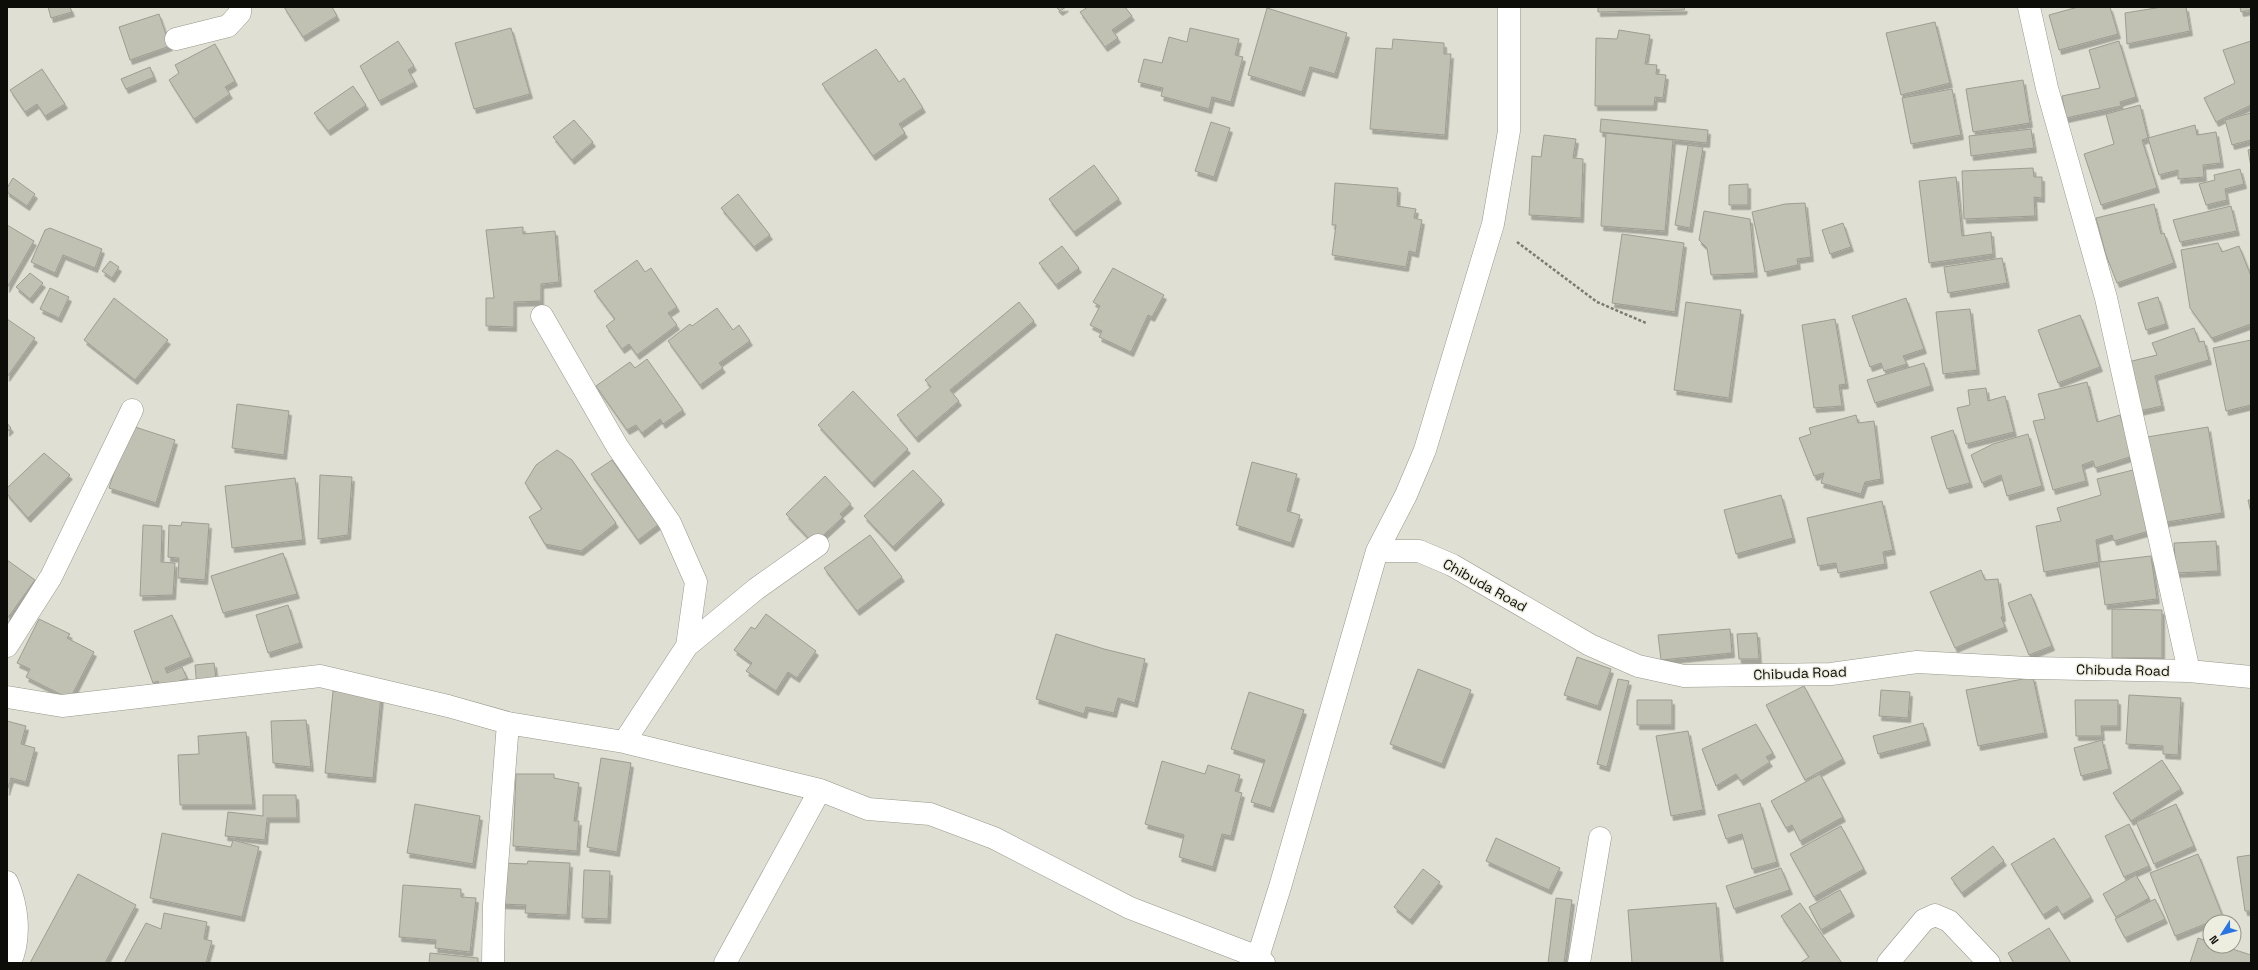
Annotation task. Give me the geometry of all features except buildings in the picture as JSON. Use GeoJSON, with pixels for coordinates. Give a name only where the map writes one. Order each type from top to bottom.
{"type":"FeatureCollection","features":[{"type":"Feature","properties":{"kind":"street"},"geometry":{"type":"LineString","coordinates":[[176,39],[228,26],[240,13],[240,7]]}},
{"type":"Feature","properties":{"kind":"street"},"geometry":{"type":"LineString","coordinates":[[7,697],[62,706],[320,676],[448,706],[508,723],[624,742],[820,790],[868,809],[930,814],[994,838],[1130,908],[1261,960],[1280,887],[1377,552],[1406,495],[1425,450],[1493,224],[1510,131],[1509,7]]}},
{"type":"Feature","properties":{"kind":"street"},"geometry":{"type":"LineString","coordinates":[[2029,7],[2046,88],[2106,298],[2189,671]]}},
{"type":"Feature","properties":{"kind":"street"},"geometry":{"type":"LineString","coordinates":[[542,316],[616,446],[670,523],[696,582],[687,646]]}},
{"type":"Feature","properties":{"kind":"street"},"geometry":{"type":"LineString","coordinates":[[7,646],[51,577],[132,410]]}},
{"type":"Feature","properties":{"kind":"street"},"geometry":{"type":"LineString","coordinates":[[624,742],[687,646],[756,589],[818,545]]}},
{"type":"Feature","properties":{"kind":"street","name":"Chibuda Road"},"geometry":{"type":"LineString","coordinates":[[1377,552],[1419,551],[1452,565],[1590,645],[1638,666],[1684,676],[1831,674],[1917,662],[2028,668],[2189,671],[2251,677]]}},
{"type":"Feature","properties":{"kind":"street"},"geometry":{"type":"LineString","coordinates":[[493,963],[494,905],[508,723]]}},
{"type":"Feature","properties":{"kind":"street"},"geometry":{"type":"LineString","coordinates":[[725,963],[820,790]]}},
{"type":"Feature","properties":{"kind":"street"},"geometry":{"type":"LineString","coordinates":[[1579,963],[1600,838]]}},
{"type":"Feature","properties":{"kind":"street"},"geometry":{"type":"LineString","coordinates":[[7,882],[17,918],[16,949],[10,963]]}},
{"type":"Feature","properties":{"kind":"street"},"geometry":{"type":"LineString","coordinates":[[1888,963],[1924,920],[1935,915],[1949,921],[1989,963]]}},
{"type":"Feature","properties":{"kind":"path"},"geometry":{"type":"LineString","coordinates":[[1493,224],[1597,302],[1646,323]]}}]}
